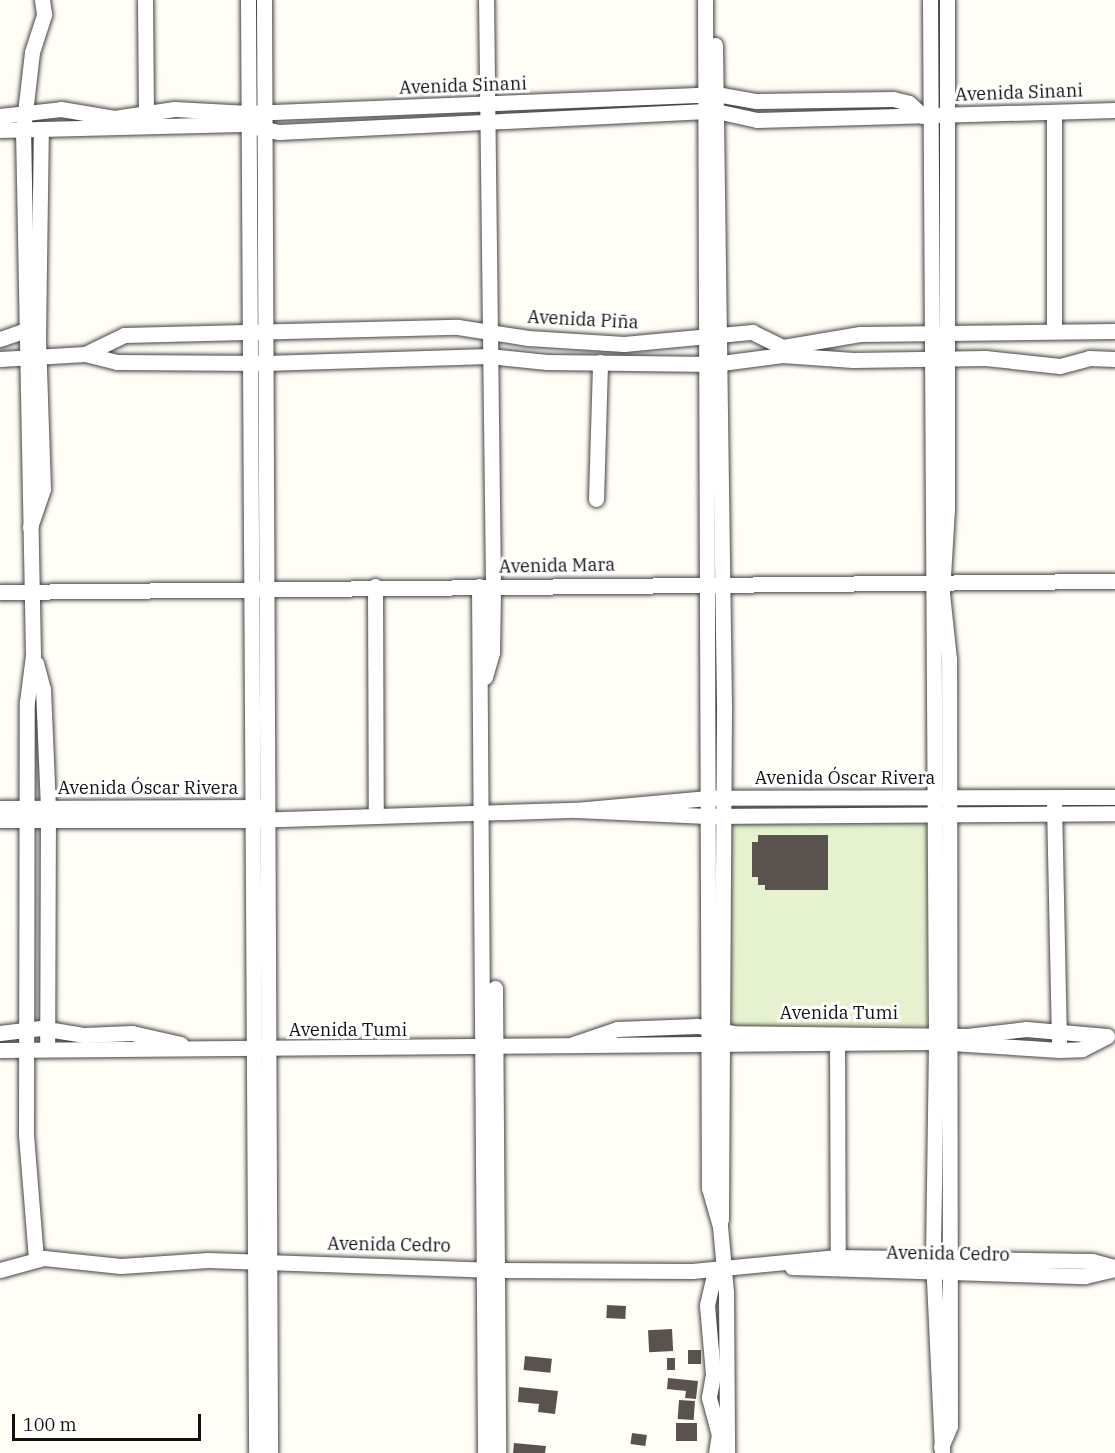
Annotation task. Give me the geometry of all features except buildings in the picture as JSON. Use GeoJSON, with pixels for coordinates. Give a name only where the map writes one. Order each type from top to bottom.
{"type":"FeatureCollection","features":[{"type":"Feature","properties":{"kind":"street"},"geometry":{"type":"LineString","coordinates":[[36,1259],[27,1171],[30,1029],[30,814],[27,702],[33,655],[33,592],[28,533],[43,489],[32,360],[26,330],[23,130],[32,52],[44,14],[42,0]]}},
{"type":"Feature","properties":{"kind":"street"},"geometry":{"type":"LineString","coordinates":[[145,0],[146,112]]}},
{"type":"Feature","properties":{"kind":"street"},"geometry":{"type":"LineString","coordinates":[[248,0],[254,117],[257,334],[266,587],[259,813],[261,1262],[256,1453]]}},
{"type":"Feature","properties":{"kind":"street"},"geometry":{"type":"LineString","coordinates":[[254,117],[264,0]]}},
{"type":"Feature","properties":{"kind":"street"},"geometry":{"type":"LineString","coordinates":[[484,1453],[490,1269],[491,1049],[488,814],[481,693],[492,653],[486,586],[489,331],[487,124],[484,103],[486,0]]}},
{"type":"Feature","properties":{"kind":"street"},"geometry":{"type":"LineString","coordinates":[[705,0],[711,95]]}},
{"type":"Feature","properties":{"kind":"street"},"geometry":{"type":"LineString","coordinates":[[714,0],[711,112],[715,816],[708,1047],[709,1188],[720,1226]]}},
{"type":"Feature","properties":{"kind":"street"},"geometry":{"type":"LineString","coordinates":[[930,0],[927,116],[939,330]]}},
{"type":"Feature","properties":{"kind":"street"},"geometry":{"type":"LineString","coordinates":[[943,1038],[932,797],[939,330],[948,115],[947,0]]}},
{"type":"Feature","properties":{"kind":"street","name":"Avenida Sinani"},"geometry":{"type":"LineString","coordinates":[[0,130],[41,130],[484,103],[711,95],[756,101],[893,99],[909,103],[927,116]]}},
{"type":"Feature","properties":{"kind":"street","name":"Avenida Sinani"},"geometry":{"type":"LineString","coordinates":[[0,116],[61,109],[114,118],[146,112],[254,117],[265,129],[487,124],[711,112],[757,120],[1115,110]]}},
{"type":"Feature","properties":{"kind":"street"},"geometry":{"type":"LineString","coordinates":[[1054,112],[1054,331]]}},
{"type":"Feature","properties":{"kind":"street"},"geometry":{"type":"LineString","coordinates":[[257,334],[265,129]]}},
{"type":"Feature","properties":{"kind":"street"},"geometry":{"type":"LineString","coordinates":[[32,360],[41,130]]}},
{"type":"Feature","properties":{"kind":"street","name":"Avenida Piña"},"geometry":{"type":"LineString","coordinates":[[0,359],[32,360],[85,354],[124,335],[257,334],[458,327],[613,343],[752,332],[783,347],[797,347],[860,334],[939,330],[1115,331]]}},
{"type":"Feature","properties":{"kind":"street"},"geometry":{"type":"LineString","coordinates":[[0,339],[26,330]]}},
{"type":"Feature","properties":{"kind":"street","name":"Avenida Piña"},"geometry":{"type":"LineString","coordinates":[[85,354],[117,362],[258,363],[489,356],[600,362],[714,364],[782,355],[939,359],[1052,366],[1089,358],[1115,359]]}},
{"type":"Feature","properties":{"kind":"street"},"geometry":{"type":"LineString","coordinates":[[596,499],[600,362]]}},
{"type":"Feature","properties":{"kind":"street"},"geometry":{"type":"LineString","coordinates":[[258,363],[248,588],[259,813]]}},
{"type":"Feature","properties":{"kind":"street","name":"Avenida Mara"},"geometry":{"type":"LineString","coordinates":[[0,592],[266,587],[1115,581]]}},
{"type":"Feature","properties":{"kind":"street"},"geometry":{"type":"LineString","coordinates":[[937,582],[950,814],[943,1038],[941,1450]]}},
{"type":"Feature","properties":{"kind":"street"},"geometry":{"type":"LineString","coordinates":[[375,586],[376,816]]}},
{"type":"Feature","properties":{"kind":"street"},"geometry":{"type":"LineString","coordinates":[[33,655],[43,689],[48,816],[47,1049]]}},
{"type":"Feature","properties":{"kind":"street"},"geometry":{"type":"LineString","coordinates":[[1054,797],[1059,1050]]}},
{"type":"Feature","properties":{"kind":"street","name":"Avenida Óscar Rivera"},"geometry":{"type":"LineString","coordinates":[[0,808],[48,816],[259,813],[293,818],[576,810],[715,798],[1115,797]]}},
{"type":"Feature","properties":{"kind":"street","name":"Avenida Óscar Rivera"},"geometry":{"type":"LineString","coordinates":[[576,810],[715,816],[1115,813]]}},
{"type":"Feature","properties":{"kind":"street","name":"Avenida Óscar Rivera"},"geometry":{"type":"LineString","coordinates":[[0,820],[30,814]]}},
{"type":"Feature","properties":{"kind":"street"},"geometry":{"type":"LineString","coordinates":[[715,816],[724,1031],[720,1226],[724,1266],[727,1453]]}},
{"type":"Feature","properties":{"kind":"street","name":"Avenida Tumi"},"geometry":{"type":"LineString","coordinates":[[573,1044],[617,1029],[708,1027],[724,1031],[837,1038],[943,1038],[1059,1050],[1082,1049],[1111,1036]]}},
{"type":"Feature","properties":{"kind":"street","name":"Avenida Tumi"},"geometry":{"type":"LineString","coordinates":[[0,1033],[47,1028],[84,1035],[152,1035],[195,1049]]}},
{"type":"Feature","properties":{"kind":"street","name":"Avenida Tumi"},"geometry":{"type":"LineString","coordinates":[[943,1038],[1026,1029],[1111,1036]]}},
{"type":"Feature","properties":{"kind":"street"},"geometry":{"type":"LineString","coordinates":[[837,1038],[838,1264]]}},
{"type":"Feature","properties":{"kind":"street","name":"Avenida Tumi"},"geometry":{"type":"LineString","coordinates":[[0,1050],[491,1049],[573,1044],[724,1047],[837,1038]]}},
{"type":"Feature","properties":{"kind":"street","name":"Avenida Cedro"},"geometry":{"type":"LineString","coordinates":[[0,1270],[36,1259],[121,1266],[208,1260],[490,1269],[692,1271],[724,1266],[838,1264],[941,1266],[1085,1276],[1115,1268]]}},
{"type":"Feature","properties":{"kind":"street"},"geometry":{"type":"LineString","coordinates":[[261,1262],[270,1453]]}},
{"type":"Feature","properties":{"kind":"street"},"geometry":{"type":"LineString","coordinates":[[716,1453],[719,1435],[709,1397],[713,1374],[707,1305],[714,1274],[724,1266]]}},
{"type":"Feature","properties":{"kind":"street"},"geometry":{"type":"LineString","coordinates":[[490,1269],[498,1453]]}},
{"type":"Feature","properties":{"kind":"green space"},"geometry":{"type":"Polygon","coordinates":[[[731,823],[927,823],[927,1026],[731,1026],[731,823]]]}}]}
